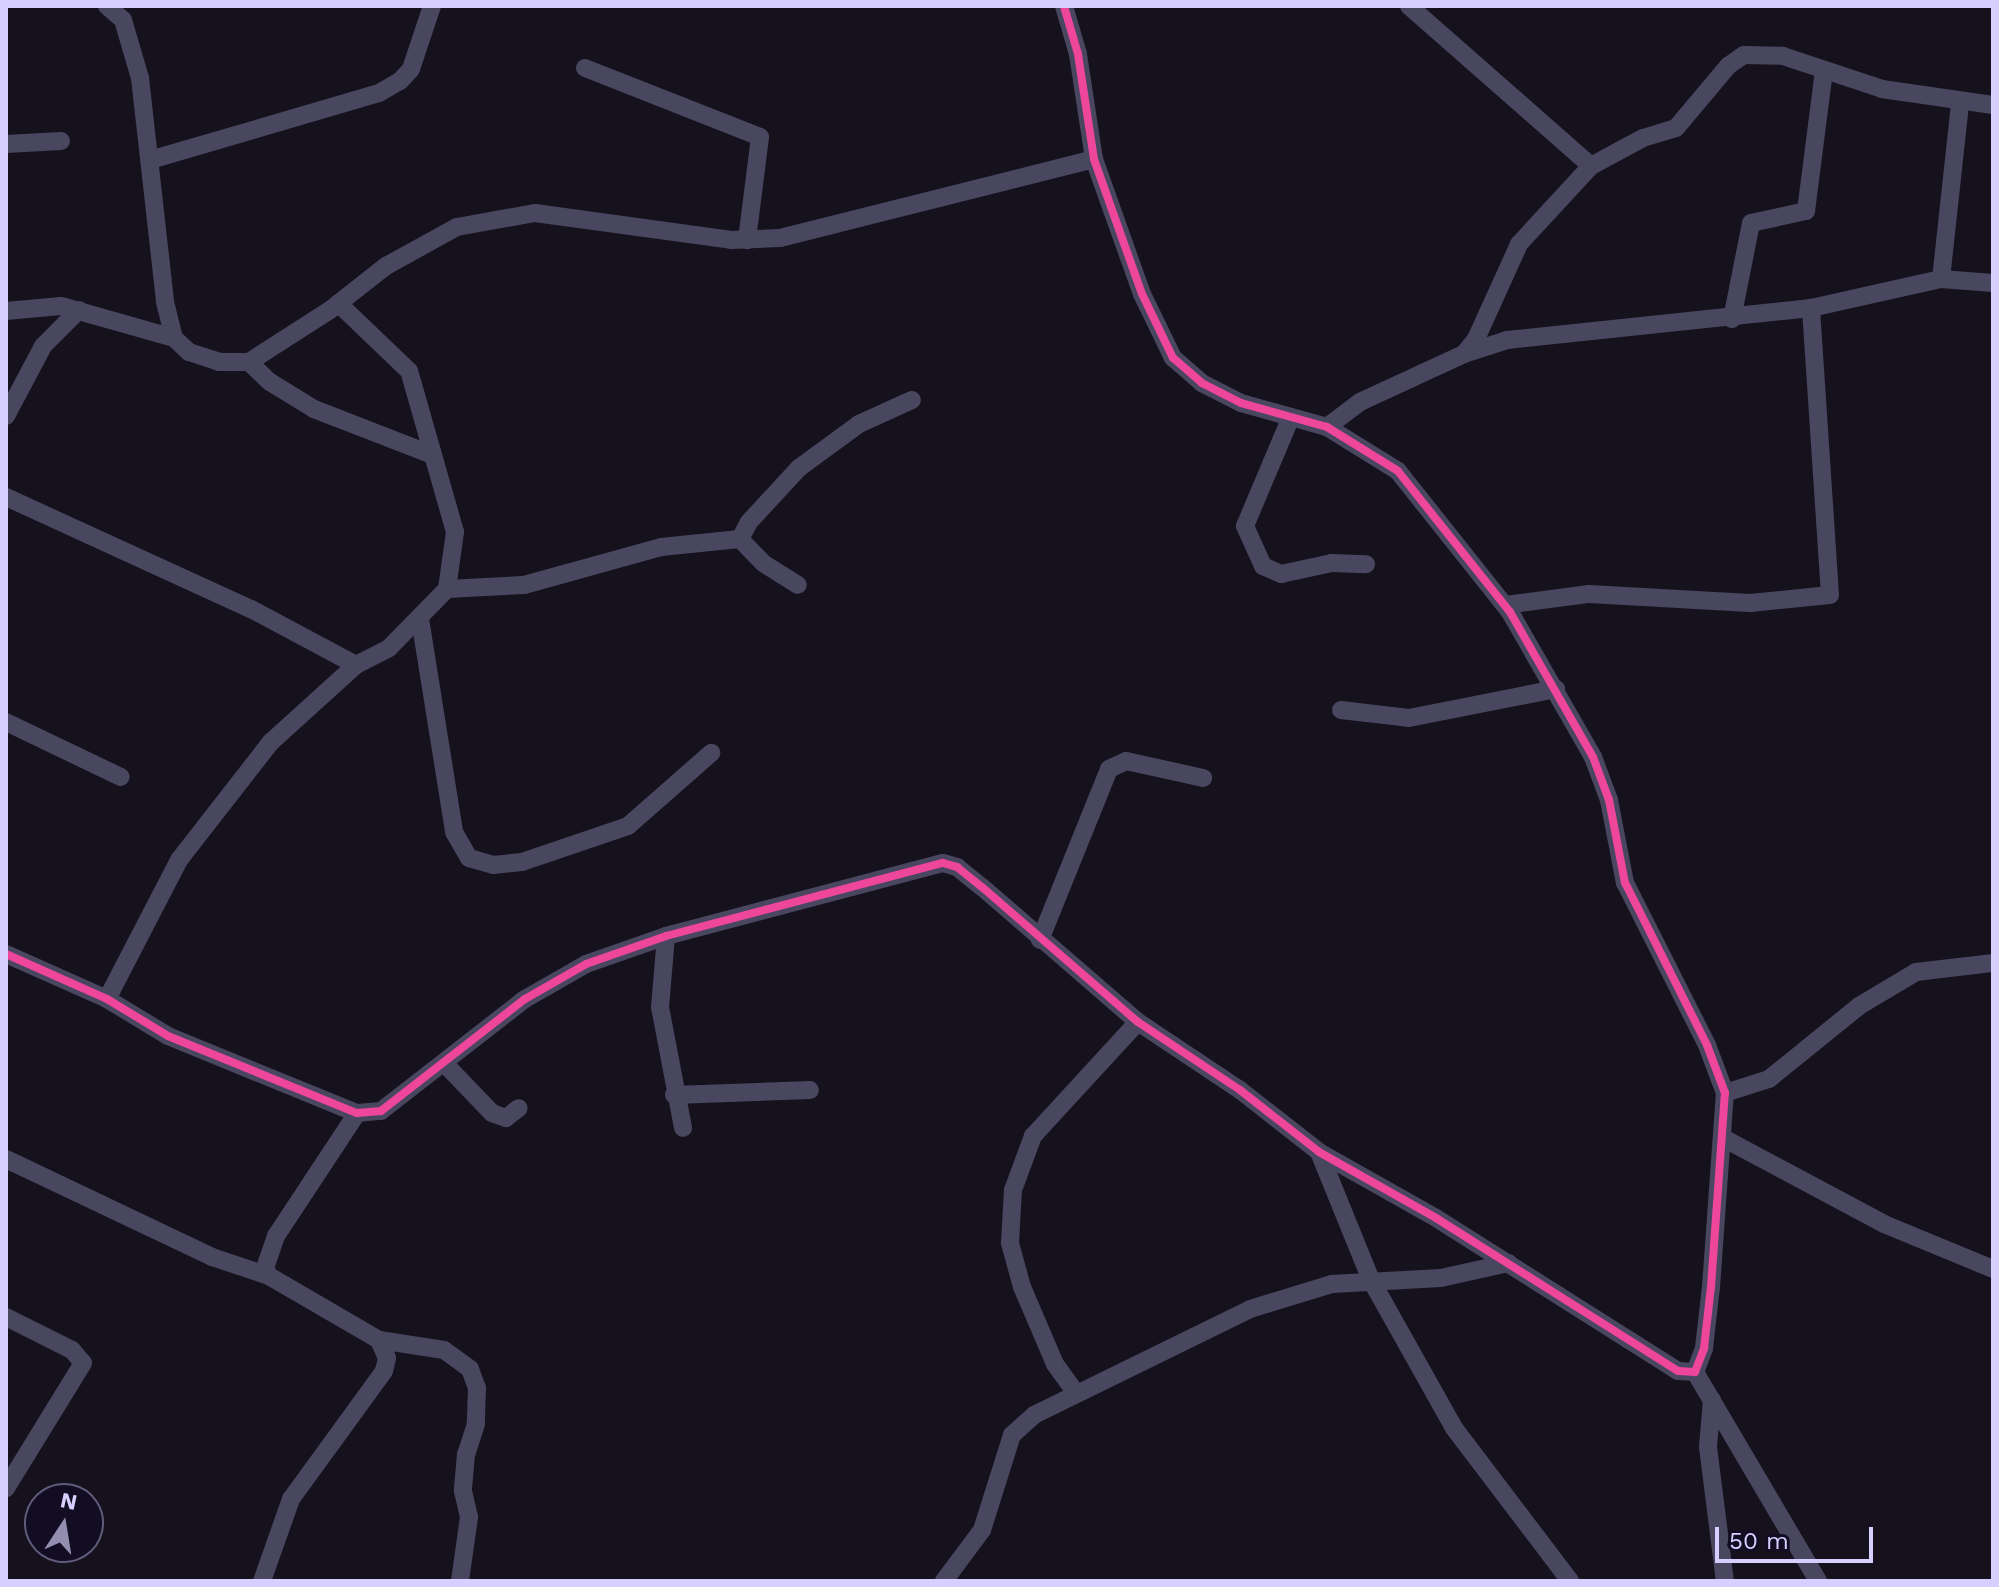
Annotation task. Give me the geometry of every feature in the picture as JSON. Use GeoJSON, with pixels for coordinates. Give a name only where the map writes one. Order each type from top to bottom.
{"type":"FeatureCollection","features":[{"type":"Feature","properties":{"kind":"street"},"geometry":{"type":"LineString","coordinates":[[107,6],[123,20],[132,41],[174,338]]}},
{"type":"Feature","properties":{"kind":"street"},"geometry":{"type":"LineString","coordinates":[[150,160],[379,93],[400,81],[411,69],[432,6]]}},
{"type":"Feature","properties":{"kind":"street"},"geometry":{"type":"LineString","coordinates":[[1064,6],[1078,54],[1094,159],[1142,294],[1173,358],[1202,383],[1241,403],[1327,427],[1398,471],[1505,605],[1556,689],[1609,800],[1625,883],[1707,1045],[1725,1093],[1725,1139],[1704,1348],[1695,1372]]}},
{"type":"Feature","properties":{"kind":"street"},"geometry":{"type":"LineString","coordinates":[[1409,6],[1591,166]]}},
{"type":"Feature","properties":{"kind":"street"},"geometry":{"type":"LineString","coordinates":[[1464,354],[1476,339],[1519,244],[1591,166],[1643,138],[1676,128],[1728,66],[1744,55],[1783,56],[1882,89],[1960,103],[1993,105]]}},
{"type":"Feature","properties":{"kind":"street"},"geometry":{"type":"LineString","coordinates":[[585,68],[760,137],[747,240]]}},
{"type":"Feature","properties":{"kind":"street"},"geometry":{"type":"LineString","coordinates":[[1732,319],[1751,223],[1806,211],[1824,70]]}},
{"type":"Feature","properties":{"kind":"street"},"geometry":{"type":"LineString","coordinates":[[1941,279],[1960,103]]}},
{"type":"Feature","properties":{"kind":"street"},"geometry":{"type":"LineString","coordinates":[[6,144],[61,141]]}},
{"type":"Feature","properties":{"kind":"street"},"geometry":{"type":"LineString","coordinates":[[6,311],[79,310],[174,338],[189,352],[219,362],[249,362],[338,303],[386,266],[457,227],[512,214],[535,213],[747,240],[817,232],[1094,159]]}},
{"type":"Feature","properties":{"kind":"street"},"geometry":{"type":"LineString","coordinates":[[1327,427],[1345,410],[1464,354],[1545,335],[1732,319],[1811,308],[1941,279],[1993,283]]}},
{"type":"Feature","properties":{"kind":"street"},"geometry":{"type":"LineString","coordinates":[[107,999],[161,888],[204,823],[280,731],[356,665],[389,648],[447,589],[455,532],[430,454],[409,371],[338,303]]}},
{"type":"Feature","properties":{"kind":"street"},"geometry":{"type":"LineString","coordinates":[[1505,605],[1589,594],[1750,603],[1830,595],[1811,308]]}},
{"type":"Feature","properties":{"kind":"street"},"geometry":{"type":"LineString","coordinates":[[6,416],[43,346],[79,310]]}},
{"type":"Feature","properties":{"kind":"street"},"geometry":{"type":"LineString","coordinates":[[249,362],[270,382],[314,409],[430,454]]}},
{"type":"Feature","properties":{"kind":"street"},"geometry":{"type":"LineString","coordinates":[[447,589],[524,585],[661,547],[740,539],[770,496],[811,459],[859,424],[912,400]]}},
{"type":"Feature","properties":{"kind":"street"},"geometry":{"type":"LineString","coordinates":[[1291,417],[1245,526],[1263,566],[1281,574],[1332,563],[1366,564]]}},
{"type":"Feature","properties":{"kind":"street"},"geometry":{"type":"LineString","coordinates":[[6,497],[238,603],[356,665]]}},
{"type":"Feature","properties":{"kind":"street"},"geometry":{"type":"LineString","coordinates":[[740,539],[763,563],[798,585]]}},
{"type":"Feature","properties":{"kind":"street"},"geometry":{"type":"LineString","coordinates":[[420,619],[454,832],[469,858],[493,865],[522,862],[618,831],[711,753]]}},
{"type":"Feature","properties":{"kind":"street"},"geometry":{"type":"LineString","coordinates":[[1341,710],[1409,718],[1556,689]]}},
{"type":"Feature","properties":{"kind":"street"},"geometry":{"type":"LineString","coordinates":[[6,722],[121,777]]}},
{"type":"Feature","properties":{"kind":"street"},"geometry":{"type":"LineString","coordinates":[[1040,940],[1109,769],[1126,761],[1203,778]]}},
{"type":"Feature","properties":{"kind":"street"},"geometry":{"type":"LineString","coordinates":[[6,954],[107,999],[168,1036],[357,1113],[394,1107],[444,1063],[557,978],[666,936],[943,863],[957,867],[1138,1022],[1240,1090],[1319,1152],[1508,1263],[1678,1371],[1695,1372]]}},
{"type":"Feature","properties":{"kind":"street"},"geometry":{"type":"LineString","coordinates":[[666,936],[660,1007],[674,1095],[683,1128]]}},
{"type":"Feature","properties":{"kind":"street"},"geometry":{"type":"LineString","coordinates":[[1725,1093],[1769,1079],[1859,1006],[1916,972],[1993,963]]}},
{"type":"Feature","properties":{"kind":"street"},"geometry":{"type":"LineString","coordinates":[[1076,1393],[1055,1364],[1022,1287],[1010,1243],[1013,1190],[1033,1136],[1138,1022]]}},
{"type":"Feature","properties":{"kind":"street"},"geometry":{"type":"LineString","coordinates":[[444,1063],[492,1113],[506,1118],[519,1108]]}},
{"type":"Feature","properties":{"kind":"street"},"geometry":{"type":"LineString","coordinates":[[674,1095],[810,1090]]}},
{"type":"Feature","properties":{"kind":"street"},"geometry":{"type":"LineString","coordinates":[[269,1276],[264,1262],[276,1236],[357,1113]]}},
{"type":"Feature","properties":{"kind":"street"},"geometry":{"type":"LineString","coordinates":[[1725,1139],[1884,1224],[1993,1269]]}},
{"type":"Feature","properties":{"kind":"street"},"geometry":{"type":"LineString","coordinates":[[1319,1152],[1371,1280],[1477,1465],[1570,1581]]}},
{"type":"Feature","properties":{"kind":"street"},"geometry":{"type":"LineString","coordinates":[[6,1159],[212,1257],[269,1276],[379,1340],[444,1350],[470,1369],[477,1388],[476,1424],[466,1454],[463,1491],[469,1517],[460,1581]]}},
{"type":"Feature","properties":{"kind":"street"},"geometry":{"type":"LineString","coordinates":[[944,1581],[982,1530],[1012,1435],[1034,1415],[1250,1309],[1332,1284],[1441,1278],[1508,1263]]}},
{"type":"Feature","properties":{"kind":"street"},"geometry":{"type":"LineString","coordinates":[[6,1317],[72,1350],[83,1363],[6,1488]]}},
{"type":"Feature","properties":{"kind":"street"},"geometry":{"type":"LineString","coordinates":[[262,1581],[291,1499],[384,1371],[386,1350],[379,1340]]}},
{"type":"Feature","properties":{"kind":"street"},"geometry":{"type":"LineString","coordinates":[[1695,1372],[1818,1581]]}},
{"type":"Feature","properties":{"kind":"street"},"geometry":{"type":"LineString","coordinates":[[1712,1400],[1708,1447],[1725,1581]]}},
{"type":"Feature","properties":{"kind":"cycle path"},"geometry":{"type":"LineString","coordinates":[[6,954],[107,999],[168,1036],[357,1113],[381,1111],[525,999],[586,964],[666,936],[943,863],[957,867],[982,887],[1138,1022],[1240,1090],[1319,1152],[1436,1218],[1678,1371],[1695,1372],[1704,1348],[1711,1287],[1725,1093],[1707,1045],[1625,883],[1609,800],[1593,757],[1510,612],[1398,471],[1327,427],[1241,403],[1202,383],[1173,358],[1142,294],[1094,159],[1078,54],[1064,6]]}}]}
